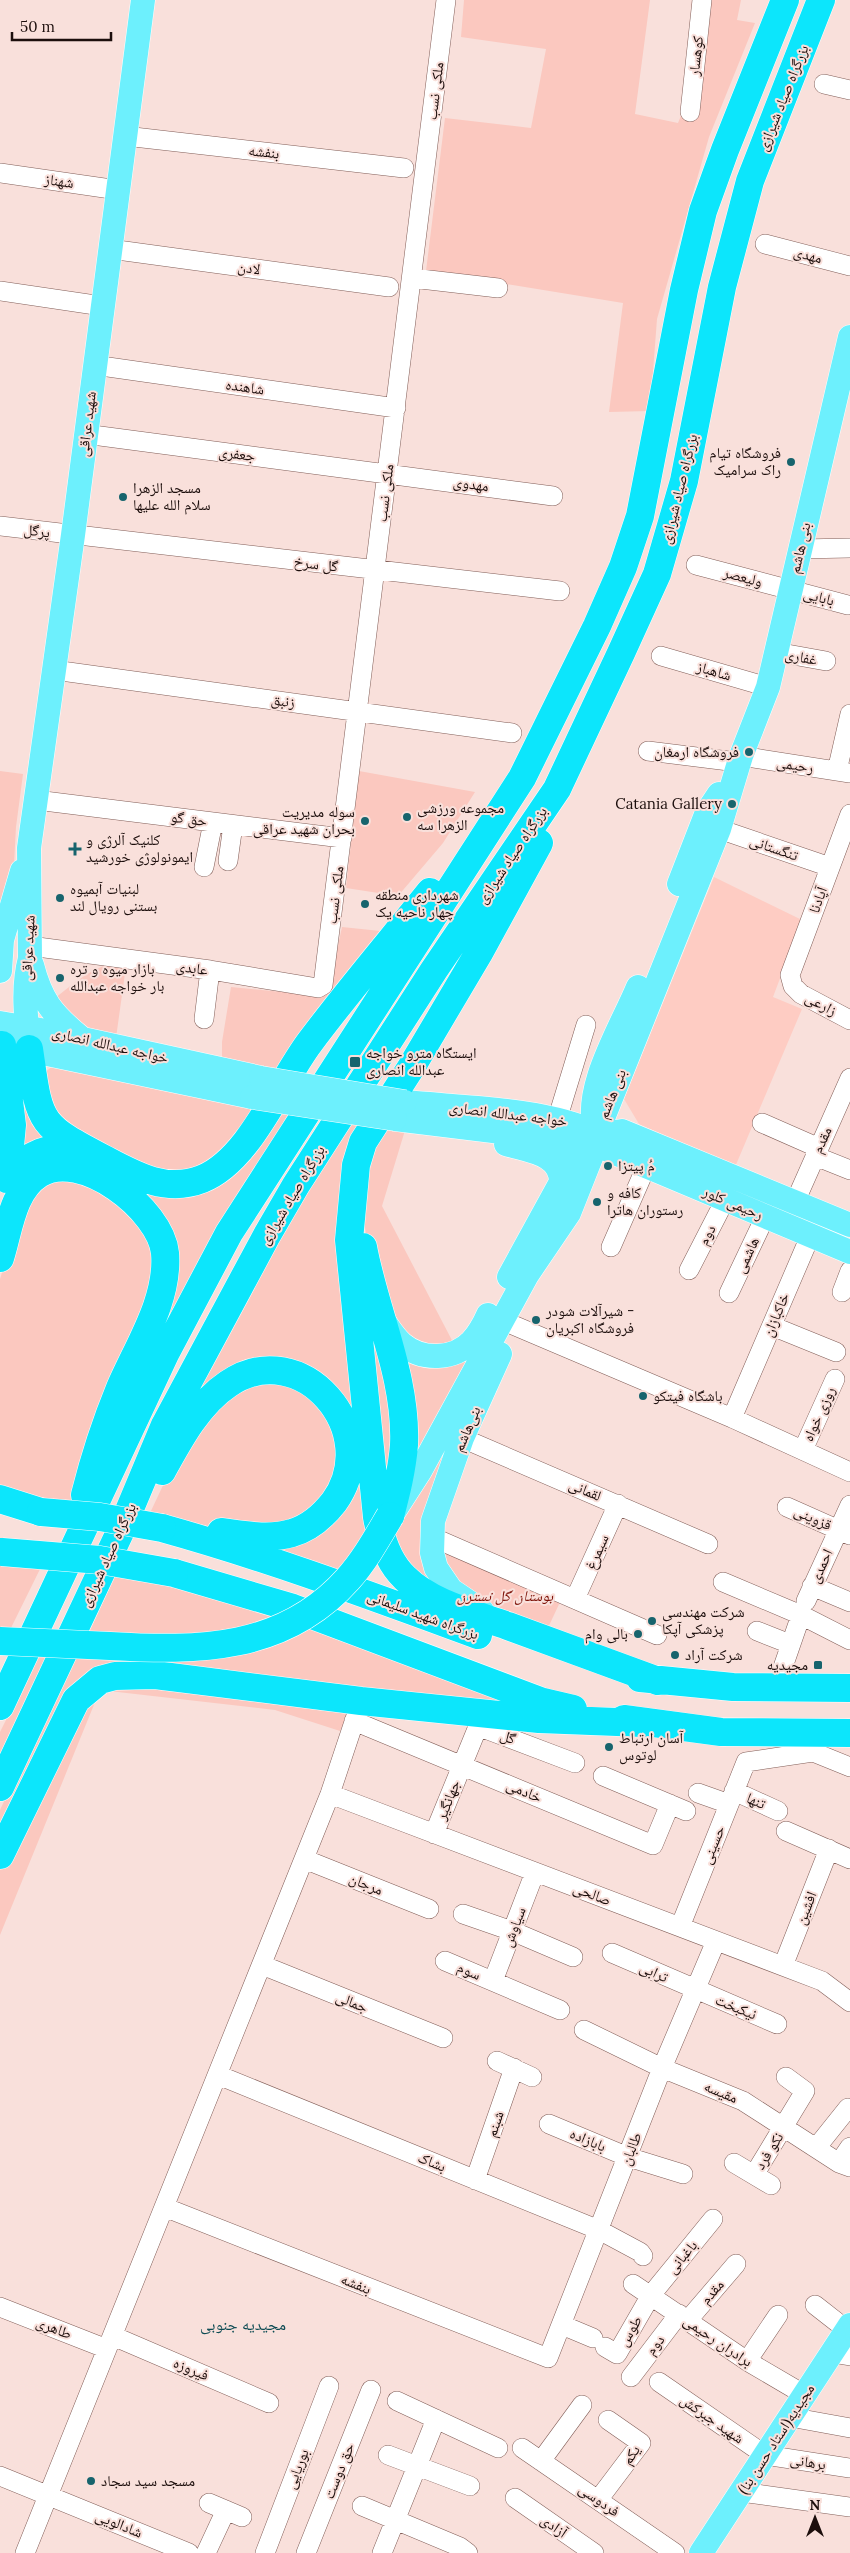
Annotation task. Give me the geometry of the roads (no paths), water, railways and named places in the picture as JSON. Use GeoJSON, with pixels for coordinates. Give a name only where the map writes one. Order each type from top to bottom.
{"type":"FeatureCollection","features":[{"type":"Feature","properties":{"kind":"highway","name":"بزرگراه صیاد شیرازی"},"geometry":{"type":"LineString","coordinates":[[0,1706],[165,1354],[229,1233],[522,778],[579,665],[624,567],[640,516],[688,272],[704,211],[725,150],[785,0]]}},
{"type":"Feature","properties":{"kind":"highway","name":"بزرگراه صیاد شیرازی"},"geometry":{"type":"LineString","coordinates":[[0,1786],[122,1530],[165,1425],[296,1185],[434,970],[557,789],[657,574],[684,481],[729,254],[750,180],[821,0]]}},
{"type":"Feature","properties":{"kind":"highway"},"geometry":{"type":"LineString","coordinates":[[28,1038],[36,1099],[46,1123],[58,1134],[127,1172],[153,1182],[170,1185],[187,1184],[203,1178],[234,1158],[309,1043],[522,778]]}},
{"type":"Feature","properties":{"kind":"highway"},"geometry":{"type":"LineString","coordinates":[[557,789],[539,842],[521,877],[412,1066],[363,1142],[356,1165],[348,1240],[369,1453],[380,1536],[393,1563],[411,1584],[441,1601],[658,1681]]}},
{"type":"Feature","properties":{"kind":"highway"},"geometry":{"type":"LineString","coordinates":[[0,1032],[12,1125],[4,1188]]}},
{"type":"Feature","properties":{"kind":"highway"},"geometry":{"type":"LineString","coordinates":[[4,1188],[23,1162],[38,1153],[54,1148],[70,1147],[89,1152]]}},
{"type":"Feature","properties":{"kind":"highway"},"geometry":{"type":"LineString","coordinates":[[0,1258],[21,1193],[40,1173],[52,1169],[71,1168],[89,1172],[108,1182],[145,1213],[153,1222],[163,1242],[165,1254],[164,1278],[154,1314],[120,1390],[90,1472],[74,1545]]}},
{"type":"Feature","properties":{"kind":"highway"},"geometry":{"type":"LineString","coordinates":[[0,1641],[149,1648],[200,1648],[248,1641],[295,1621],[333,1595],[362,1562],[390,1516],[401,1473],[403,1414],[400,1392],[352,1201]]}},
{"type":"Feature","properties":{"kind":"highway"},"geometry":{"type":"LineString","coordinates":[[122,1530],[142,1505],[194,1418],[217,1393],[238,1378],[266,1372],[293,1375],[320,1389],[339,1412],[348,1432],[350,1449],[348,1473],[338,1496],[320,1518],[312,1524],[292,1534],[269,1536],[162,1528]]}},
{"type":"Feature","properties":{"kind":"highway"},"geometry":{"type":"LineString","coordinates":[[0,1499],[41,1512]]}},
{"type":"Feature","properties":{"kind":"highway","name":"بزرگراه شهید سلیمانی"},"geometry":{"type":"LineString","coordinates":[[0,1512],[41,1512],[100,1517],[162,1528],[306,1572],[539,1657],[595,1671],[658,1681],[768,1689],[850,1688]]}},
{"type":"Feature","properties":{"kind":"highway"},"geometry":{"type":"LineString","coordinates":[[1,1552],[100,1560],[174,1573],[293,1608],[544,1702],[643,1723]]}},
{"type":"Feature","properties":{"kind":"highway"},"geometry":{"type":"LineString","coordinates":[[0,1664],[42,1613]]}},
{"type":"Feature","properties":{"kind":"highway"},"geometry":{"type":"LineString","coordinates":[[0,1855],[76,1700],[100,1680],[132,1674],[155,1676],[357,1711],[643,1723],[721,1732],[850,1733]]}},
{"type":"Feature","properties":{"kind":"main road","name":"شهید عراقی"},"geometry":{"type":"LineString","coordinates":[[28,1038],[26,975],[30,952],[30,848],[143,0]]}},
{"type":"Feature","properties":{"kind":"main road","name":"بنی هاشم"},"geometry":{"type":"LineString","coordinates":[[597,1133],[719,829],[739,759],[768,687],[800,549],[845,382],[850,337]]}},
{"type":"Feature","properties":{"kind":"main road","name":"بنی هاشم"},"geometry":{"type":"LineString","coordinates":[[597,1133],[592,1111],[603,1064],[629,1008],[707,812],[739,759]]}},
{"type":"Feature","properties":{"kind":"main road","name":"شهید عراقی"},"geometry":{"type":"LineString","coordinates":[[0,971],[1,941],[30,848]]}},
{"type":"Feature","properties":{"kind":"main road"},"geometry":{"type":"LineString","coordinates":[[30,952],[37,986],[49,1009],[83,1040]]}},
{"type":"Feature","properties":{"kind":"main road","name":"خواجه عبدالله انصاری"},"geometry":{"type":"LineString","coordinates":[[0,1032],[257,1087],[400,1111],[574,1122],[597,1133]]}},
{"type":"Feature","properties":{"kind":"main road","name":"خواجه عبدالله انصاری"},"geometry":{"type":"LineString","coordinates":[[28,1038],[83,1040],[257,1087]]}},
{"type":"Feature","properties":{"kind":"main road","name":"خواجه عبدالله انصاری"},"geometry":{"type":"LineString","coordinates":[[400,1111],[442,1126],[566,1140],[597,1133]]}},
{"type":"Feature","properties":{"kind":"main road"},"geometry":{"type":"LineString","coordinates":[[442,1126],[545,1155],[560,1167],[561,1182]]}},
{"type":"Feature","properties":{"kind":"main road"},"geometry":{"type":"LineString","coordinates":[[381,1317],[402,1344],[414,1352],[438,1356],[457,1352],[467,1346],[479,1333],[561,1182],[572,1152],[597,1133],[622,1131],[850,1225]]}},
{"type":"Feature","properties":{"kind":"main road","name":"رحیمی کلور"},"geometry":{"type":"LineString","coordinates":[[597,1133],[610,1151],[850,1252]]}},
{"type":"Feature","properties":{"kind":"main road"},"geometry":{"type":"LineString","coordinates":[[390,1516],[403,1501],[527,1275],[568,1213],[592,1155],[597,1133]]}},
{"type":"Feature","properties":{"kind":"main road","name":"بنی‌هاشم"},"geometry":{"type":"LineString","coordinates":[[507,1626],[472,1605],[444,1583],[436,1568],[432,1553],[432,1537],[437,1506],[462,1438],[513,1325],[568,1213]]}},
{"type":"Feature","properties":{"kind":"main road","name":"مجیدیه(استاد حسن بنا)"},"geometry":{"type":"LineString","coordinates":[[701,2553],[805,2395],[841,2355],[848,2328]]}},
{"type":"Feature","properties":{"kind":"street","name":"ملکی نسب"},"geometry":{"type":"LineString","coordinates":[[323,985],[359,712],[446,0]]}},
{"type":"Feature","properties":{"kind":"street","name":"کوهسار"},"geometry":{"type":"LineString","coordinates":[[690,112],[702,0]]}},
{"type":"Feature","properties":{"kind":"street"},"geometry":{"type":"LineString","coordinates":[[824,84],[850,90]]}},
{"type":"Feature","properties":{"kind":"street","name":"بنفشه"},"geometry":{"type":"LineString","coordinates":[[125,136],[404,168]]}},
{"type":"Feature","properties":{"kind":"street","name":"شهناز"},"geometry":{"type":"LineString","coordinates":[[0,173],[118,190]]}},
{"type":"Feature","properties":{"kind":"street","name":"مهدی"},"geometry":{"type":"LineString","coordinates":[[765,244],[850,266]]}},
{"type":"Feature","properties":{"kind":"street","name":"لادن"},"geometry":{"type":"LineString","coordinates":[[110,248],[389,287]]}},
{"type":"Feature","properties":{"kind":"street"},"geometry":{"type":"LineString","coordinates":[[412,278],[498,288]]}},
{"type":"Feature","properties":{"kind":"street"},"geometry":{"type":"LineString","coordinates":[[0,292],[102,306]]}},
{"type":"Feature","properties":{"kind":"street","name":"شاهنده"},"geometry":{"type":"LineString","coordinates":[[94,365],[396,408]]}},
{"type":"Feature","properties":{"kind":"street","name":"جعفری"},"geometry":{"type":"LineString","coordinates":[[85,434],[388,473]]}},
{"type":"Feature","properties":{"kind":"street","name":"مهدوی"},"geometry":{"type":"LineString","coordinates":[[388,473],[554,496]]}},
{"type":"Feature","properties":{"kind":"street","name":"پرگل"},"geometry":{"type":"LineString","coordinates":[[0,526],[73,535]]}},
{"type":"Feature","properties":{"kind":"street","name":"گل سرخ"},"geometry":{"type":"LineString","coordinates":[[73,535],[560,591]]}},
{"type":"Feature","properties":{"kind":"street"},"geometry":{"type":"LineString","coordinates":[[800,549],[850,548]]}},
{"type":"Feature","properties":{"kind":"street","name":"ولیعصر"},"geometry":{"type":"LineString","coordinates":[[696,565],[791,590]]}},
{"type":"Feature","properties":{"kind":"street","name":"بابایی"},"geometry":{"type":"LineString","coordinates":[[791,590],[848,605]]}},
{"type":"Feature","properties":{"kind":"street","name":"غفاری"},"geometry":{"type":"LineString","coordinates":[[776,652],[826,662]]}},
{"type":"Feature","properties":{"kind":"street","name":"شاهباز"},"geometry":{"type":"LineString","coordinates":[[661,656],[768,687]]}},
{"type":"Feature","properties":{"kind":"street","name":"زنبق"},"geometry":{"type":"LineString","coordinates":[[54,670],[512,733]]}},
{"type":"Feature","properties":{"kind":"street"},"geometry":{"type":"LineString","coordinates":[[843,772],[850,714]]}},
{"type":"Feature","properties":{"kind":"street","name":"رحیمی"},"geometry":{"type":"LineString","coordinates":[[648,752],[739,759],[843,772]]}},
{"type":"Feature","properties":{"kind":"street","name":"حق گو"},"geometry":{"type":"LineString","coordinates":[[36,800],[342,838]]}},
{"type":"Feature","properties":{"kind":"street","name":"آپادنا"},"geometry":{"type":"LineString","coordinates":[[793,986],[790,975],[838,862],[850,814]]}},
{"type":"Feature","properties":{"kind":"street"},"geometry":{"type":"LineString","coordinates":[[204,867],[213,822]]}},
{"type":"Feature","properties":{"kind":"street"},"geometry":{"type":"LineString","coordinates":[[228,861],[233,825]]}},
{"type":"Feature","properties":{"kind":"street","name":"تنگستانی"},"geometry":{"type":"LineString","coordinates":[[719,829],[838,862]]}},
{"type":"Feature","properties":{"kind":"street","name":"عابدی"},"geometry":{"type":"LineString","coordinates":[[30,952],[210,970],[318,988],[323,985]]}},
{"type":"Feature","properties":{"kind":"street"},"geometry":{"type":"LineString","coordinates":[[204,1019],[210,970]]}},
{"type":"Feature","properties":{"kind":"street","name":"زارعی"},"geometry":{"type":"LineString","coordinates":[[793,986],[801,994],[850,1020]]}},
{"type":"Feature","properties":{"kind":"street"},"geometry":{"type":"LineString","coordinates":[[557,1120],[586,1025]]}},
{"type":"Feature","properties":{"kind":"street","name":"مقدم"},"geometry":{"type":"LineString","coordinates":[[795,1202],[850,1078]]}},
{"type":"Feature","properties":{"kind":"street"},"geometry":{"type":"LineString","coordinates":[[762,1123],[850,1170]]}},
{"type":"Feature","properties":{"kind":"street"},"geometry":{"type":"LineString","coordinates":[[611,1246],[646,1167]]}},
{"type":"Feature","properties":{"kind":"street","name":"دوم"},"geometry":{"type":"LineString","coordinates":[[689,1270],[726,1200]]}},
{"type":"Feature","properties":{"kind":"street","name":"خاکبازان"},"geometry":{"type":"LineString","coordinates":[[732,1418],[820,1213]]}},
{"type":"Feature","properties":{"kind":"street","name":"هاشمی"},"geometry":{"type":"LineString","coordinates":[[729,1293],[765,1217]]}},
{"type":"Feature","properties":{"kind":"street"},"geometry":{"type":"LineString","coordinates":[[842,1292],[850,1271]]}},
{"type":"Feature","properties":{"kind":"street"},"geometry":{"type":"LineString","coordinates":[[513,1325],[732,1418],[850,1472]]}},
{"type":"Feature","properties":{"kind":"street"},"geometry":{"type":"LineString","coordinates":[[772,1326],[836,1352]]}},
{"type":"Feature","properties":{"kind":"street","name":"روزی خواه"},"geometry":{"type":"LineString","coordinates":[[803,1450],[835,1379]]}},
{"type":"Feature","properties":{"kind":"street","name":"لقمانی"},"geometry":{"type":"LineString","coordinates":[[462,1438],[708,1544]]}},
{"type":"Feature","properties":{"kind":"street","name":"سیمرغ"},"geometry":{"type":"LineString","coordinates":[[575,1599],[618,1504]]}},
{"type":"Feature","properties":{"kind":"street","name":"احمدی"},"geometry":{"type":"LineString","coordinates":[[783,1667],[806,1601],[844,1532],[850,1505]]}},
{"type":"Feature","properties":{"kind":"street","name":"قزوینی"},"geometry":{"type":"LineString","coordinates":[[787,1507],[844,1532]]}},
{"type":"Feature","properties":{"kind":"street"},"geometry":{"type":"LineString","coordinates":[[432,1537],[657,1635]]}},
{"type":"Feature","properties":{"kind":"street"},"geometry":{"type":"LineString","coordinates":[[723,1582],[806,1601],[850,1602]]}},
{"type":"Feature","properties":{"kind":"street"},"geometry":{"type":"LineString","coordinates":[[806,1601],[850,1640]]}},
{"type":"Feature","properties":{"kind":"street"},"geometry":{"type":"LineString","coordinates":[[757,1631],[790,1644]]}},
{"type":"Feature","properties":{"kind":"street"},"geometry":{"type":"LineString","coordinates":[[25,2553],[304,1860],[330,1794],[357,1711]]}},
{"type":"Feature","properties":{"kind":"street","name":"خادمی"},"geometry":{"type":"LineString","coordinates":[[357,1711],[462,1765],[653,1845],[678,1807],[603,1776]]}},
{"type":"Feature","properties":{"kind":"street","name":"گل"},"geometry":{"type":"LineString","coordinates":[[462,1765],[477,1729],[483,1727],[575,1763]]}},
{"type":"Feature","properties":{"kind":"street","name":"حسینی"},"geometry":{"type":"LineString","coordinates":[[680,1927],[746,1762],[813,1752],[850,1767]]}},
{"type":"Feature","properties":{"kind":"street","name":"جهانگیر"},"geometry":{"type":"LineString","coordinates":[[434,1834],[462,1765]]}},
{"type":"Feature","properties":{"kind":"street","name":"تنها"},"geometry":{"type":"LineString","coordinates":[[698,1793],[732,1798],[778,1811]]}},
{"type":"Feature","properties":{"kind":"street","name":"صالحی"},"geometry":{"type":"LineString","coordinates":[[330,1794],[822,1981],[850,2002]]}},
{"type":"Feature","properties":{"kind":"street"},"geometry":{"type":"LineString","coordinates":[[786,1831],[850,1859]]}},
{"type":"Feature","properties":{"kind":"street","name":"افشین"},"geometry":{"type":"LineString","coordinates":[[783,1966],[829,1849]]}},
{"type":"Feature","properties":{"kind":"street","name":"مرجان"},"geometry":{"type":"LineString","coordinates":[[304,1860],[428,1909]]}},
{"type":"Feature","properties":{"kind":"street","name":"سیاوش"},"geometry":{"type":"LineString","coordinates":[[493,1981],[535,1872]]}},
{"type":"Feature","properties":{"kind":"street"},"geometry":{"type":"LineString","coordinates":[[463,1914],[512,1931],[573,1957]]}},
{"type":"Feature","properties":{"kind":"street","name":"طالبان"},"geometry":{"type":"LineString","coordinates":[[548,2358],[662,2068],[716,1941]]}},
{"type":"Feature","properties":{"kind":"street","name":"ترابی"},"geometry":{"type":"LineString","coordinates":[[612,1953],[696,1990]]}},
{"type":"Feature","properties":{"kind":"street","name":"سوم"},"geometry":{"type":"LineString","coordinates":[[445,1961],[493,1981]]}},
{"type":"Feature","properties":{"kind":"street","name":"جمالی"},"geometry":{"type":"LineString","coordinates":[[262,1965],[443,2038]]}},
{"type":"Feature","properties":{"kind":"street"},"geometry":{"type":"LineString","coordinates":[[493,1981],[560,2010]]}},
{"type":"Feature","properties":{"kind":"street","name":"نیکبخت"},"geometry":{"type":"LineString","coordinates":[[696,1990],[777,2024]]}},
{"type":"Feature","properties":{"kind":"street","name":"مقیسه"},"geometry":{"type":"LineString","coordinates":[[584,2030],[662,2068],[743,2101],[844,2165]]}},
{"type":"Feature","properties":{"kind":"street","name":"شبنم"},"geometry":{"type":"LineString","coordinates":[[475,2180],[505,2064],[532,2077]]}},
{"type":"Feature","properties":{"kind":"street","name":"بشاک"},"geometry":{"type":"LineString","coordinates":[[218,2075],[599,2230],[640,2252],[643,2256]]}},
{"type":"Feature","properties":{"kind":"street","name":"نکو فرد"},"geometry":{"type":"LineString","coordinates":[[754,2175],[805,2091],[786,2077]]}},
{"type":"Feature","properties":{"kind":"street"},"geometry":{"type":"LineString","coordinates":[[816,2148],[848,2108]]}},
{"type":"Feature","properties":{"kind":"street","name":"بابازاده"},"geometry":{"type":"LineString","coordinates":[[549,2124],[628,2157],[683,2174]]}},
{"type":"Feature","properties":{"kind":"street"},"geometry":{"type":"LineString","coordinates":[[844,2165],[850,2147]]}},
{"type":"Feature","properties":{"kind":"street"},"geometry":{"type":"LineString","coordinates":[[734,2163],[771,2186]]}},
{"type":"Feature","properties":{"kind":"street","name":"بنفشه"},"geometry":{"type":"LineString","coordinates":[[164,2207],[534,2355],[548,2358]]}},
{"type":"Feature","properties":{"kind":"street","name":"باغبانی"},"geometry":{"type":"LineString","coordinates":[[651,2295],[714,2220]]}},
{"type":"Feature","properties":{"kind":"street","name":"مقدم"},"geometry":{"type":"LineString","coordinates":[[683,2317],[736,2264]]}},
{"type":"Feature","properties":{"kind":"street","name":"برادران رحیمی"},"geometry":{"type":"LineString","coordinates":[[633,2284],[747,2361],[805,2395]]}},
{"type":"Feature","properties":{"kind":"street","name":"طوس"},"geometry":{"type":"LineString","coordinates":[[562,2325],[617,2354],[651,2295]]}},
{"type":"Feature","properties":{"kind":"street"},"geometry":{"type":"LineString","coordinates":[[815,2305],[848,2328]]}},
{"type":"Feature","properties":{"kind":"street","name":"طاهری"},"geometry":{"type":"LineString","coordinates":[[0,2308],[110,2343]]}},
{"type":"Feature","properties":{"kind":"street"},"geometry":{"type":"LineString","coordinates":[[747,2361],[778,2315]]}},
{"type":"Feature","properties":{"kind":"street","name":"دوم"},"geometry":{"type":"LineString","coordinates":[[631,2377],[683,2317]]}},
{"type":"Feature","properties":{"kind":"street","name":"فیروزه"},"geometry":{"type":"LineString","coordinates":[[110,2343],[268,2403]]}},
{"type":"Feature","properties":{"kind":"street","name":"شهید جبرکش"},"geometry":{"type":"LineString","coordinates":[[659,2382],[765,2455]]}},
{"type":"Feature","properties":{"kind":"street","name":"بوریایی"},"geometry":{"type":"LineString","coordinates":[[265,2553],[328,2386]]}},
{"type":"Feature","properties":{"kind":"street","name":"حق دوست"},"geometry":{"type":"LineString","coordinates":[[306,2553],[372,2390]]}},
{"type":"Feature","properties":{"kind":"street"},"geometry":{"type":"LineString","coordinates":[[397,2401],[498,2448]]}},
{"type":"Feature","properties":{"kind":"street"},"geometry":{"type":"LineString","coordinates":[[541,2461],[582,2405]]}},
{"type":"Feature","properties":{"kind":"street"},"geometry":{"type":"LineString","coordinates":[[790,2417],[850,2428]]}},
{"type":"Feature","properties":{"kind":"street"},"geometry":{"type":"LineString","coordinates":[[382,2553],[436,2419]]}},
{"type":"Feature","properties":{"kind":"street","name":"یکم"},"geometry":{"type":"LineString","coordinates":[[598,2500],[641,2443],[608,2420]]}},
{"type":"Feature","properties":{"kind":"street","name":"فردوسی"},"geometry":{"type":"LineString","coordinates":[[522,2448],[675,2553]]}},
{"type":"Feature","properties":{"kind":"street"},"geometry":{"type":"LineString","coordinates":[[388,2455],[470,2486]]}},
{"type":"Feature","properties":{"kind":"street","name":"برهانی"},"geometry":{"type":"LineString","coordinates":[[765,2455],[850,2468]]}},
{"type":"Feature","properties":{"kind":"street","name":"شادالویی"},"geometry":{"type":"LineString","coordinates":[[0,2476],[49,2495],[166,2549],[189,2553]]}},
{"type":"Feature","properties":{"kind":"street"},"geometry":{"type":"LineString","coordinates":[[741,2492],[850,2507]]}},
{"type":"Feature","properties":{"kind":"street","name":"آزادی"},"geometry":{"type":"LineString","coordinates":[[515,2498],[594,2553]]}},
{"type":"Feature","properties":{"kind":"street"},"geometry":{"type":"LineString","coordinates":[[362,2506],[460,2547],[468,2553]]}},
{"type":"Feature","properties":{"kind":"street"},"geometry":{"type":"LineString","coordinates":[[206,2553],[226,2510]]}},
{"type":"Feature","properties":{"kind":"place","name":"فروشگاه تیام راک سرامیک"},"geometry":{"type":"Point","coordinates":[791,462]}},
{"type":"Feature","properties":{"kind":"place","name":"مسجد الزهرا سلام الله علیها"},"geometry":{"type":"Point","coordinates":[123,497]}},
{"type":"Feature","properties":{"kind":"place","name":"فروشگاه ارمغان"},"geometry":{"type":"Point","coordinates":[749,752]}},
{"type":"Feature","properties":{"kind":"place","name":"Catania Gallery"},"geometry":{"type":"Point","coordinates":[732,804]}},
{"type":"Feature","properties":{"kind":"place","name":"مجموعه ورزشی الزهرا سه"},"geometry":{"type":"Point","coordinates":[407,817]}},
{"type":"Feature","properties":{"kind":"place","name":"سوله مدیریت بحران شهید عراقی"},"geometry":{"type":"Point","coordinates":[365,821]}},
{"type":"Feature","properties":{"kind":"place","name":"کلنیک آلرژی و ایمونولوژی خورشید"},"geometry":{"type":"Point","coordinates":[75,849]}},
{"type":"Feature","properties":{"kind":"place","name":"لبنیات آبمیوه بستنی رویال لند"},"geometry":{"type":"Point","coordinates":[60,898]}},
{"type":"Feature","properties":{"kind":"place","name":"شهرداری منطقه چهار ناحیه یک"},"geometry":{"type":"Point","coordinates":[365,904]}},
{"type":"Feature","properties":{"kind":"place","name":"بازار میوه و تره بار خواجه عبدالله"},"geometry":{"type":"Point","coordinates":[60,978]}},
{"type":"Feature","properties":{"kind":"place","name":"ایستگاه مترو خواجه عبدالله انصاری"},"geometry":{"type":"Point","coordinates":[355,1062]}},
{"type":"Feature","properties":{"kind":"place","name":"مُ پیتزا"},"geometry":{"type":"Point","coordinates":[608,1166]}},
{"type":"Feature","properties":{"kind":"place","name":"کافه و رستوران هاترا"},"geometry":{"type":"Point","coordinates":[597,1202]}},
{"type":"Feature","properties":{"kind":"place","name":"شیرآلات شودر - فروشگاه اکبریان"},"geometry":{"type":"Point","coordinates":[536,1320]}},
{"type":"Feature","properties":{"kind":"place","name":"باشگاه فیتکو"},"geometry":{"type":"Point","coordinates":[643,1396]}},
{"type":"Feature","properties":{"kind":"place","name":"شرکت مهندسی پزشکی آپکا"},"geometry":{"type":"Point","coordinates":[652,1621]}},
{"type":"Feature","properties":{"kind":"place","name":"بالی وام"},"geometry":{"type":"Point","coordinates":[638,1634]}},
{"type":"Feature","properties":{"kind":"place","name":"شرکت آراد"},"geometry":{"type":"Point","coordinates":[675,1655]}},
{"type":"Feature","properties":{"kind":"place","name":"مجیدیه"},"geometry":{"type":"Point","coordinates":[818,1665]}},
{"type":"Feature","properties":{"kind":"place","name":"آسان ارتباط لوتوس"},"geometry":{"type":"Point","coordinates":[609,1747]}},
{"type":"Feature","properties":{"kind":"place","name":"مسجد سید سجاد"},"geometry":{"type":"Point","coordinates":[91,2481]}},
{"type":"Feature","properties":{"kind":"district","name":"مجیدیه جنوبی"},"geometry":{"type":"Point","coordinates":[243,2324]}},
{"type":"Feature","properties":{"kind":"park label","name":"بوستان گل نسترن"},"geometry":{"type":"Point","coordinates":[505,1596]}}]}
